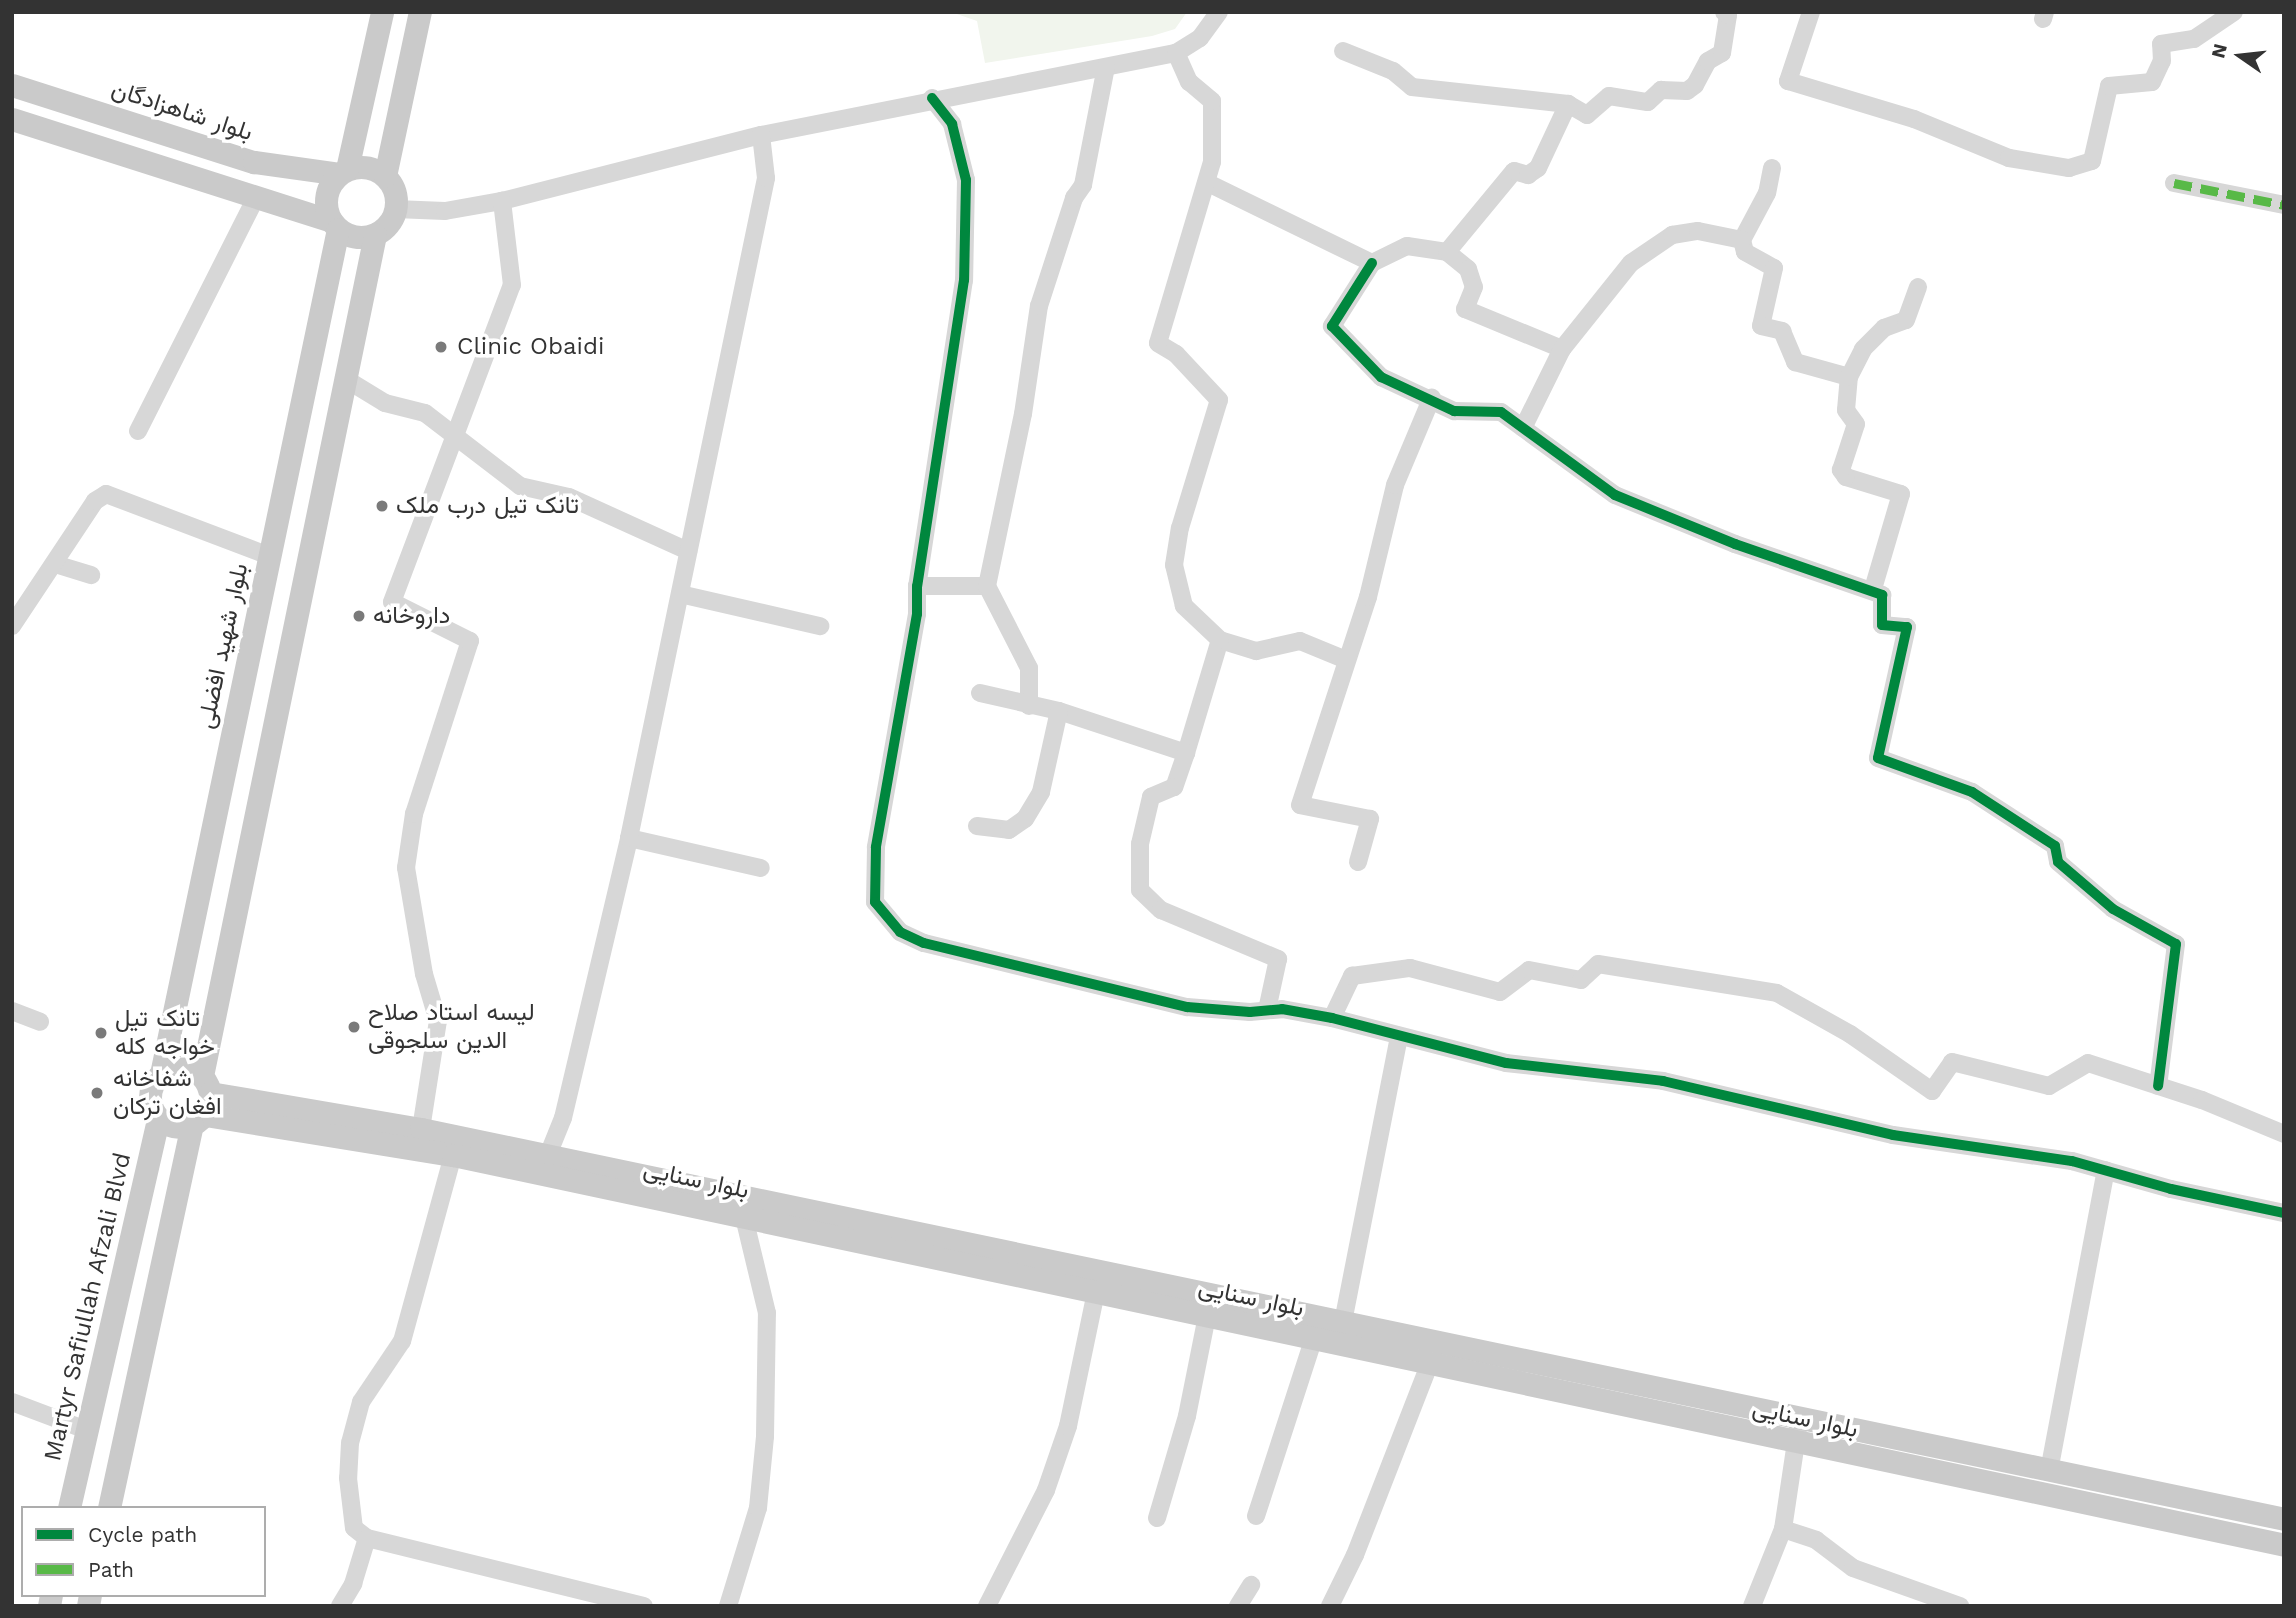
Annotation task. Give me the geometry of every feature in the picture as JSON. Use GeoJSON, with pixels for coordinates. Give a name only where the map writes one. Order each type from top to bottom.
{"type":"FeatureCollection","features":[{"type":"Feature","properties":{"kind":"main road"},"geometry":{"type":"LineString","coordinates":[[334,225],[327,191],[343,172],[382,12]]}},
{"type":"Feature","properties":{"kind":"main road"},"geometry":{"type":"LineString","coordinates":[[385,176],[420,12]]}},
{"type":"Feature","properties":{"kind":"main road","name":"بلوار شاهزادگان"},"geometry":{"type":"LineString","coordinates":[[12,85],[254,162],[343,172]]}},
{"type":"Feature","properties":{"kind":"main road"},"geometry":{"type":"LineString","coordinates":[[12,119],[256,197],[334,225],[355,237],[375,235]]}},
{"type":"Feature","properties":{"kind":"main road"},"geometry":{"type":"LineString","coordinates":[[109,1506],[202,1102],[344,378],[375,235],[391,220],[396,209],[392,186],[385,176],[367,167],[343,172]]}},
{"type":"Feature","properties":{"kind":"main road","name":"بلوار شهید افضلی"},"geometry":{"type":"LineString","coordinates":[[158,1118],[150,1096],[161,1074],[269,556],[334,225]]}},
{"type":"Feature","properties":{"kind":"main road"},"geometry":{"type":"LineString","coordinates":[[161,1074],[177,1067],[202,1102]]}},
{"type":"Feature","properties":{"kind":"main road"},"geometry":{"type":"LineString","coordinates":[[158,1118],[174,1127],[202,1102]]}},
{"type":"Feature","properties":{"kind":"main road","name":"بلوار سنایی"},"geometry":{"type":"LineString","coordinates":[[202,1102],[421,1129],[2284,1519]]}},
{"type":"Feature","properties":{"kind":"main road","name":"بلوار سنایی"},"geometry":{"type":"LineString","coordinates":[[202,1102],[1314,1338],[1796,1444],[2284,1545]]}},
{"type":"Feature","properties":{"kind":"main road","name":"Martyr Safiullah Afzali Blvd"},"geometry":{"type":"LineString","coordinates":[[69,1506],[158,1118]]}},
{"type":"Feature","properties":{"kind":"street"},"geometry":{"type":"LineString","coordinates":[[396,209],[445,211],[502,201],[761,135],[932,98],[1176,53],[1200,38],[1219,12]]}},
{"type":"Feature","properties":{"kind":"street"},"geometry":{"type":"LineString","coordinates":[[1343,51],[1393,71],[1412,87],[1569,104],[1587,115],[1609,96],[1648,102],[1661,90],[1687,90],[1708,61],[1722,53],[1724,12]]}},
{"type":"Feature","properties":{"kind":"street"},"geometry":{"type":"LineString","coordinates":[[1811,12],[1788,81],[1914,119],[2008,158],[2069,168],[2092,161],[2109,86],[2152,82],[2162,61],[2161,44],[2194,39],[2234,12]]}},
{"type":"Feature","properties":{"kind":"street"},"geometry":{"type":"LineString","coordinates":[[1176,53],[1189,82],[1212,101],[1208,183],[1157,343],[1176,354],[1219,400],[1180,528],[1174,565],[1184,606],[1220,640],[1256,651],[1300,642],[1346,660]]}},
{"type":"Feature","properties":{"kind":"street"},"geometry":{"type":"LineString","coordinates":[[1029,706],[1029,668],[987,586],[1023,414],[1036,317],[1074,198],[1083,185],[1107,67]]}},
{"type":"Feature","properties":{"kind":"street"},"geometry":{"type":"LineString","coordinates":[[932,98],[952,124],[966,180],[964,280],[917,586],[917,614],[876,847],[874,902],[900,932],[924,943],[1187,1007],[1267,1010],[1332,1018],[1506,1063],[1663,1081],[1893,1135],[1973,1144],[2106,1170],[2284,1213]]}},
{"type":"Feature","properties":{"kind":"street"},"geometry":{"type":"LineString","coordinates":[[1447,252],[1514,171],[1528,175],[1538,168],[1569,104]]}},
{"type":"Feature","properties":{"kind":"street"},"geometry":{"type":"LineString","coordinates":[[548,1155],[563,1118],[629,838],[680,594],[766,178],[761,135]]}},
{"type":"Feature","properties":{"kind":"street"},"geometry":{"type":"LineString","coordinates":[[1772,168],[1767,192],[1742,240],[1745,252],[1774,268],[1760,326],[1782,331],[1795,362],[1849,377]]}},
{"type":"Feature","properties":{"kind":"street"},"geometry":{"type":"LineString","coordinates":[[1208,183],[1372,263]]}},
{"type":"Feature","properties":{"kind":"street"},"geometry":{"type":"LineString","coordinates":[[2174,183],[2284,205]]}},
{"type":"Feature","properties":{"kind":"street"},"geometry":{"type":"LineString","coordinates":[[138,430],[256,197]]}},
{"type":"Feature","properties":{"kind":"street"},"geometry":{"type":"LineString","coordinates":[[421,1129],[438,1021],[424,974],[406,868],[414,814],[470,640],[392,602],[458,435],[512,285],[502,201]]}},
{"type":"Feature","properties":{"kind":"street"},"geometry":{"type":"LineString","coordinates":[[1523,428],[1562,349],[1631,263],[1672,235],[1698,231],[1742,240]]}},
{"type":"Feature","properties":{"kind":"street"},"geometry":{"type":"LineString","coordinates":[[1562,349],[1465,309],[1474,287],[1468,269],[1447,252],[1407,246],[1372,263],[1332,326],[1381,377],[1432,397],[1454,411],[1501,412],[1615,495],[1735,544],[1873,589],[1882,595],[1882,625],[1907,627],[1878,758],[1972,792],[2055,846],[2058,862],[2113,909],[2176,944],[2158,1086]]}},
{"type":"Feature","properties":{"kind":"street"},"geometry":{"type":"LineString","coordinates":[[1873,589],[1901,494],[1857,481],[1841,470],[1856,424],[1846,410],[1849,377],[1870,342],[1884,328],[1906,320],[1918,287]]}},
{"type":"Feature","properties":{"kind":"street"},"geometry":{"type":"LineString","coordinates":[[344,378],[385,403],[425,413],[458,435],[494,470],[520,486],[569,497],[688,551]]}},
{"type":"Feature","properties":{"kind":"street"},"geometry":{"type":"LineString","coordinates":[[1358,862],[1370,819],[1300,805],[1368,597],[1395,485],[1432,397]]}},
{"type":"Feature","properties":{"kind":"street"},"geometry":{"type":"LineString","coordinates":[[12,625],[95,501],[106,494],[269,556]]}},
{"type":"Feature","properties":{"kind":"street"},"geometry":{"type":"LineString","coordinates":[[55,564],[91,575]]}},
{"type":"Feature","properties":{"kind":"street"},"geometry":{"type":"LineString","coordinates":[[917,586],[987,586]]}},
{"type":"Feature","properties":{"kind":"street"},"geometry":{"type":"LineString","coordinates":[[680,594],[820,626]]}},
{"type":"Feature","properties":{"kind":"street"},"geometry":{"type":"LineString","coordinates":[[1220,640],[1174,787],[1151,797],[1140,844],[1140,890],[1161,910],[1278,959],[1267,1010]]}},
{"type":"Feature","properties":{"kind":"street"},"geometry":{"type":"LineString","coordinates":[[980,693],[1059,711],[1186,753]]}},
{"type":"Feature","properties":{"kind":"street"},"geometry":{"type":"LineString","coordinates":[[976,826],[1009,830],[1025,819],[1041,792],[1059,711]]}},
{"type":"Feature","properties":{"kind":"street"},"geometry":{"type":"LineString","coordinates":[[629,838],[761,868]]}},
{"type":"Feature","properties":{"kind":"street"},"geometry":{"type":"LineString","coordinates":[[1332,1018],[1352,976],[1410,968],[1500,992],[1529,970],[1581,980],[1598,964],[1777,993],[1850,1034],[1932,1091],[1952,1062],[2049,1086],[2088,1063],[2158,1086],[2284,1134]]}},
{"type":"Feature","properties":{"kind":"street"},"geometry":{"type":"LineString","coordinates":[[12,1011],[40,1022]]}},
{"type":"Feature","properties":{"kind":"street"},"geometry":{"type":"LineString","coordinates":[[1343,1322],[1399,1036]]}},
{"type":"Feature","properties":{"kind":"street"},"geometry":{"type":"LineString","coordinates":[[453,1155],[402,1341],[361,1402],[350,1443],[348,1478],[354,1528],[367,1538],[644,1606]]}},
{"type":"Feature","properties":{"kind":"street"},"geometry":{"type":"LineString","coordinates":[[2049,1471],[2106,1170]]}},
{"type":"Feature","properties":{"kind":"street"},"geometry":{"type":"LineString","coordinates":[[728,1606],[758,1508],[765,1436],[767,1313],[744,1217]]}},
{"type":"Feature","properties":{"kind":"street"},"geometry":{"type":"LineString","coordinates":[[987,1606],[1046,1490],[1059,1452],[1096,1292]]}},
{"type":"Feature","properties":{"kind":"street"},"geometry":{"type":"LineString","coordinates":[[1157,1518],[1187,1416],[1207,1316]]}},
{"type":"Feature","properties":{"kind":"street"},"geometry":{"type":"LineString","coordinates":[[1256,1516],[1314,1338]]}},
{"type":"Feature","properties":{"kind":"street"},"geometry":{"type":"LineString","coordinates":[[1330,1606],[1355,1555],[1430,1363]]}},
{"type":"Feature","properties":{"kind":"street"},"geometry":{"type":"LineString","coordinates":[[12,1402],[86,1430]]}},
{"type":"Feature","properties":{"kind":"street"},"geometry":{"type":"LineString","coordinates":[[1752,1606],[1783,1529],[1799,1418]]}},
{"type":"Feature","properties":{"kind":"street"},"geometry":{"type":"LineString","coordinates":[[1783,1529],[1816,1540],[1853,1568],[1960,1606]]}},
{"type":"Feature","properties":{"kind":"street"},"geometry":{"type":"LineString","coordinates":[[340,1606],[353,1584],[367,1538]]}},
{"type":"Feature","properties":{"kind":"street"},"geometry":{"type":"LineString","coordinates":[[1238,1606],[1251,1586]]}},
{"type":"Feature","properties":{"kind":"shaded area"},"geometry":{"type":"Polygon","coordinates":[[[951,12],[1187,12],[1175,29],[1152,36],[985,63],[977,21],[951,12]]]}},
{"type":"Feature","properties":{"kind":"marked path"},"geometry":{"type":"LineString","coordinates":[[2174,183],[2284,205]]}},
{"type":"Feature","properties":{"kind":"cycle path"},"geometry":{"type":"LineString","coordinates":[[932,98],[952,124],[966,180],[964,280],[917,586],[917,614],[876,847],[875,902],[900,932],[924,943],[1187,1007],[1250,1012],[1282,1009],[1332,1018],[1506,1063],[1663,1081],[1893,1135],[2072,1161],[2171,1189],[2284,1213]]}},
{"type":"Feature","properties":{"kind":"cycle path"},"geometry":{"type":"LineString","coordinates":[[1372,263],[1332,326],[1381,377],[1454,411],[1501,412],[1615,495],[1735,544],[1882,595],[1882,625],[1907,627],[1878,758],[1972,792],[2055,846],[2058,862],[2113,909],[2176,944],[2158,1086]]}},
{"type":"Feature","properties":{"kind":"place","name":"Clinic Obaidi"},"geometry":{"type":"Point","coordinates":[441,347]}},
{"type":"Feature","properties":{"kind":"place","name":"تانک تیل درب ملک"},"geometry":{"type":"Point","coordinates":[382,506]}},
{"type":"Feature","properties":{"kind":"place","name":"داروخانه"},"geometry":{"type":"Point","coordinates":[359,616]}},
{"type":"Feature","properties":{"kind":"place","name":"لیسه استاد صلاح الدین سلجوقی"},"geometry":{"type":"Point","coordinates":[354,1027]}},
{"type":"Feature","properties":{"kind":"place","name":"تانک تیل خواجه کله"},"geometry":{"type":"Point","coordinates":[101,1033]}},
{"type":"Feature","properties":{"kind":"place","name":"شفاخانه افغان ترکان"},"geometry":{"type":"Point","coordinates":[97,1093]}}]}
